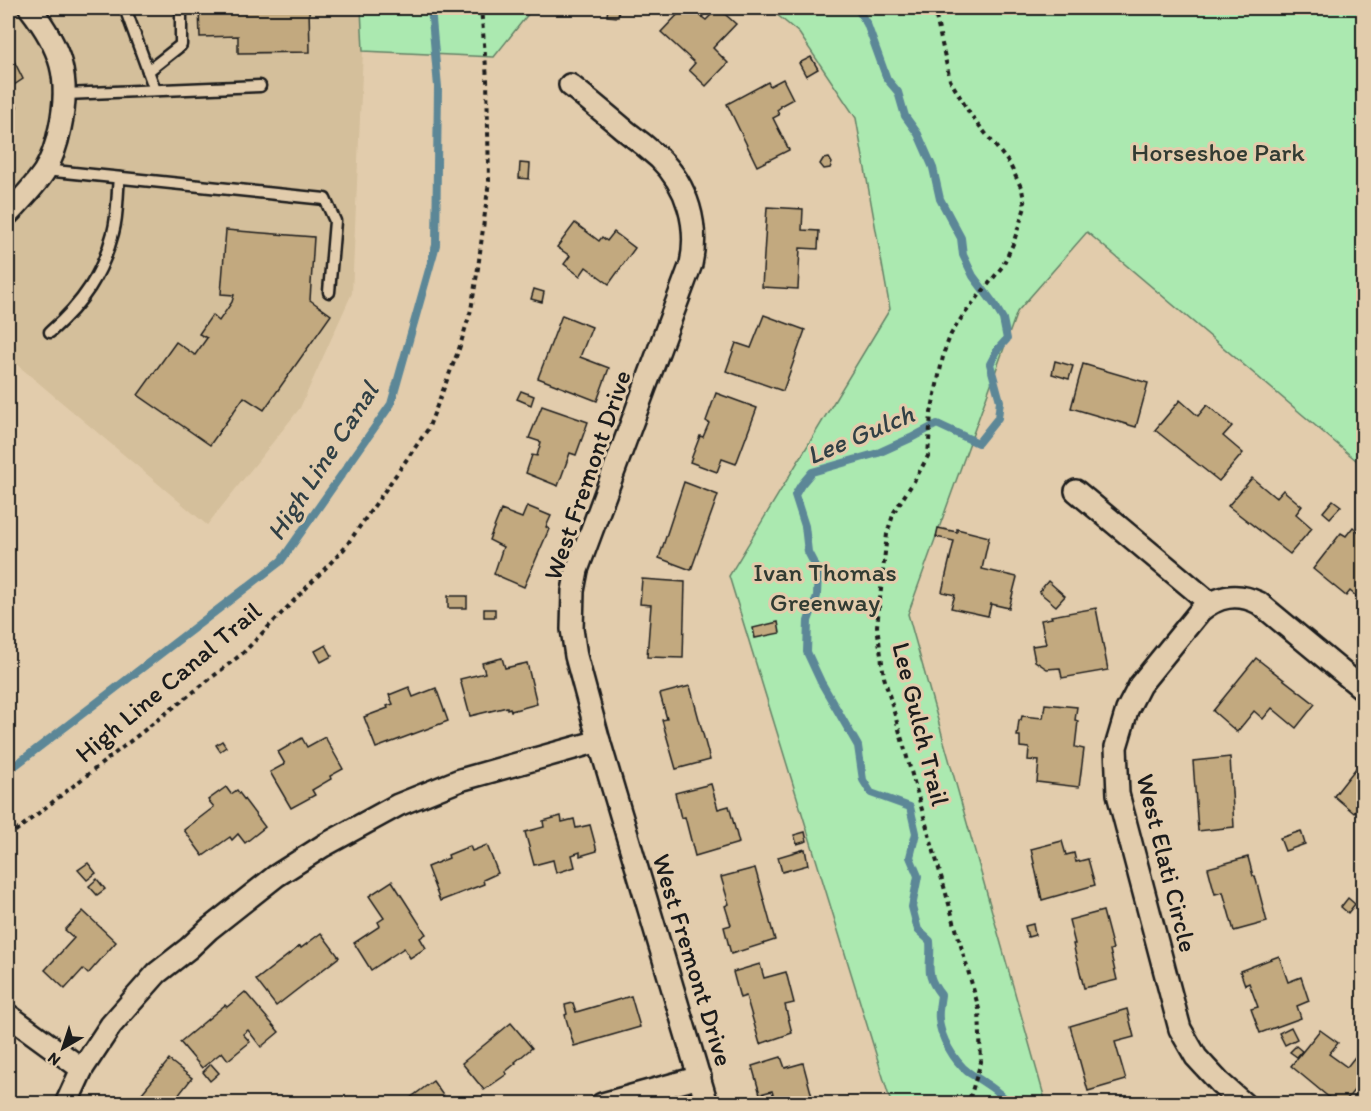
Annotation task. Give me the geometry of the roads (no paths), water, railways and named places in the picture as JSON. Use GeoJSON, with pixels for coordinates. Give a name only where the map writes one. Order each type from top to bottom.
{"type":"FeatureCollection","features":[{"type":"Feature","properties":{"kind":"street"},"geometry":{"type":"LineString","coordinates":[[8,214],[45,170],[57,141],[65,94],[58,55],[47,30],[30,8]]}},
{"type":"Feature","properties":{"kind":"street","name":"West Fremont Drive"},"geometry":{"type":"LineString","coordinates":[[570,85],[660,159],[675,177],[689,204],[694,226],[694,249],[691,264],[577,570],[573,591],[572,629],[576,656],[599,741],[707,1104]]}},
{"type":"Feature","properties":{"kind":"street"},"geometry":{"type":"LineString","coordinates":[[1076,490],[1210,603],[1227,596],[1249,598],[1259,603],[1364,690]]}},
{"type":"Feature","properties":{"kind":"street","name":"West Elati Circle"},"geometry":{"type":"LineString","coordinates":[[1210,603],[1200,611],[1140,685],[1121,726],[1116,747],[1116,773],[1118,794],[1180,1029],[1196,1057],[1244,1104]]}},
{"type":"Feature","properties":{"kind":"street"},"geometry":{"type":"LineString","coordinates":[[66,1104],[82,1069],[111,1025],[157,973],[189,948],[209,928],[276,876],[323,846],[398,805],[460,780],[599,741]]}},
{"type":"Feature","properties":{"kind":"street"},"geometry":{"type":"LineString","coordinates":[[8,1015],[82,1069]]}},
{"type":"Feature","properties":{"kind":"street"},"geometry":{"type":"LineString","coordinates":[[602,1104],[700,1077]]}},
{"type":"Feature","properties":{"kind":"lane"},"geometry":{"type":"LineString","coordinates":[[125,8],[155,90]]}},
{"type":"Feature","properties":{"kind":"lane"},"geometry":{"type":"LineString","coordinates":[[148,71],[181,45],[181,8]]}},
{"type":"Feature","properties":{"kind":"lane"},"geometry":{"type":"LineString","coordinates":[[65,94],[260,86]]}},
{"type":"Feature","properties":{"kind":"lane"},"geometry":{"type":"LineString","coordinates":[[45,170],[325,199],[335,220],[329,292]]}},
{"type":"Feature","properties":{"kind":"lane"},"geometry":{"type":"LineString","coordinates":[[50,332],[73,312],[97,277],[114,231],[119,178]]}},
{"type":"Feature","properties":{"kind":"waterway","name":"High Line Canal"},"geometry":{"type":"LineString","coordinates":[[8,771],[281,561],[391,404],[436,245],[438,87],[431,8]]}},
{"type":"Feature","properties":{"kind":"waterway","name":"Lee Gulch"},"geometry":{"type":"LineString","coordinates":[[857,8],[867,24],[887,79],[898,92],[905,116],[918,134],[933,168],[940,199],[961,238],[963,255],[973,276],[1003,319],[1007,339],[998,349],[990,364],[1000,401],[998,418],[978,443],[937,424],[878,453],[812,472],[801,485],[795,495],[805,526],[808,552],[818,571],[817,596],[808,621],[807,652],[821,682],[858,746],[863,780],[871,793],[910,807],[916,833],[910,857],[918,876],[912,907],[918,930],[930,941],[930,975],[941,995],[939,1019],[945,1041],[953,1055],[968,1072],[995,1090],[1010,1104]]}},
{"type":"Feature","properties":{"kind":"park label","name":"Horseshoe Park"},"geometry":{"type":"Point","coordinates":[1218,152]}},
{"type":"Feature","properties":{"kind":"park label","name":"Ivan Thomas Greenway"},"geometry":{"type":"Point","coordinates":[825,587]}}]}
